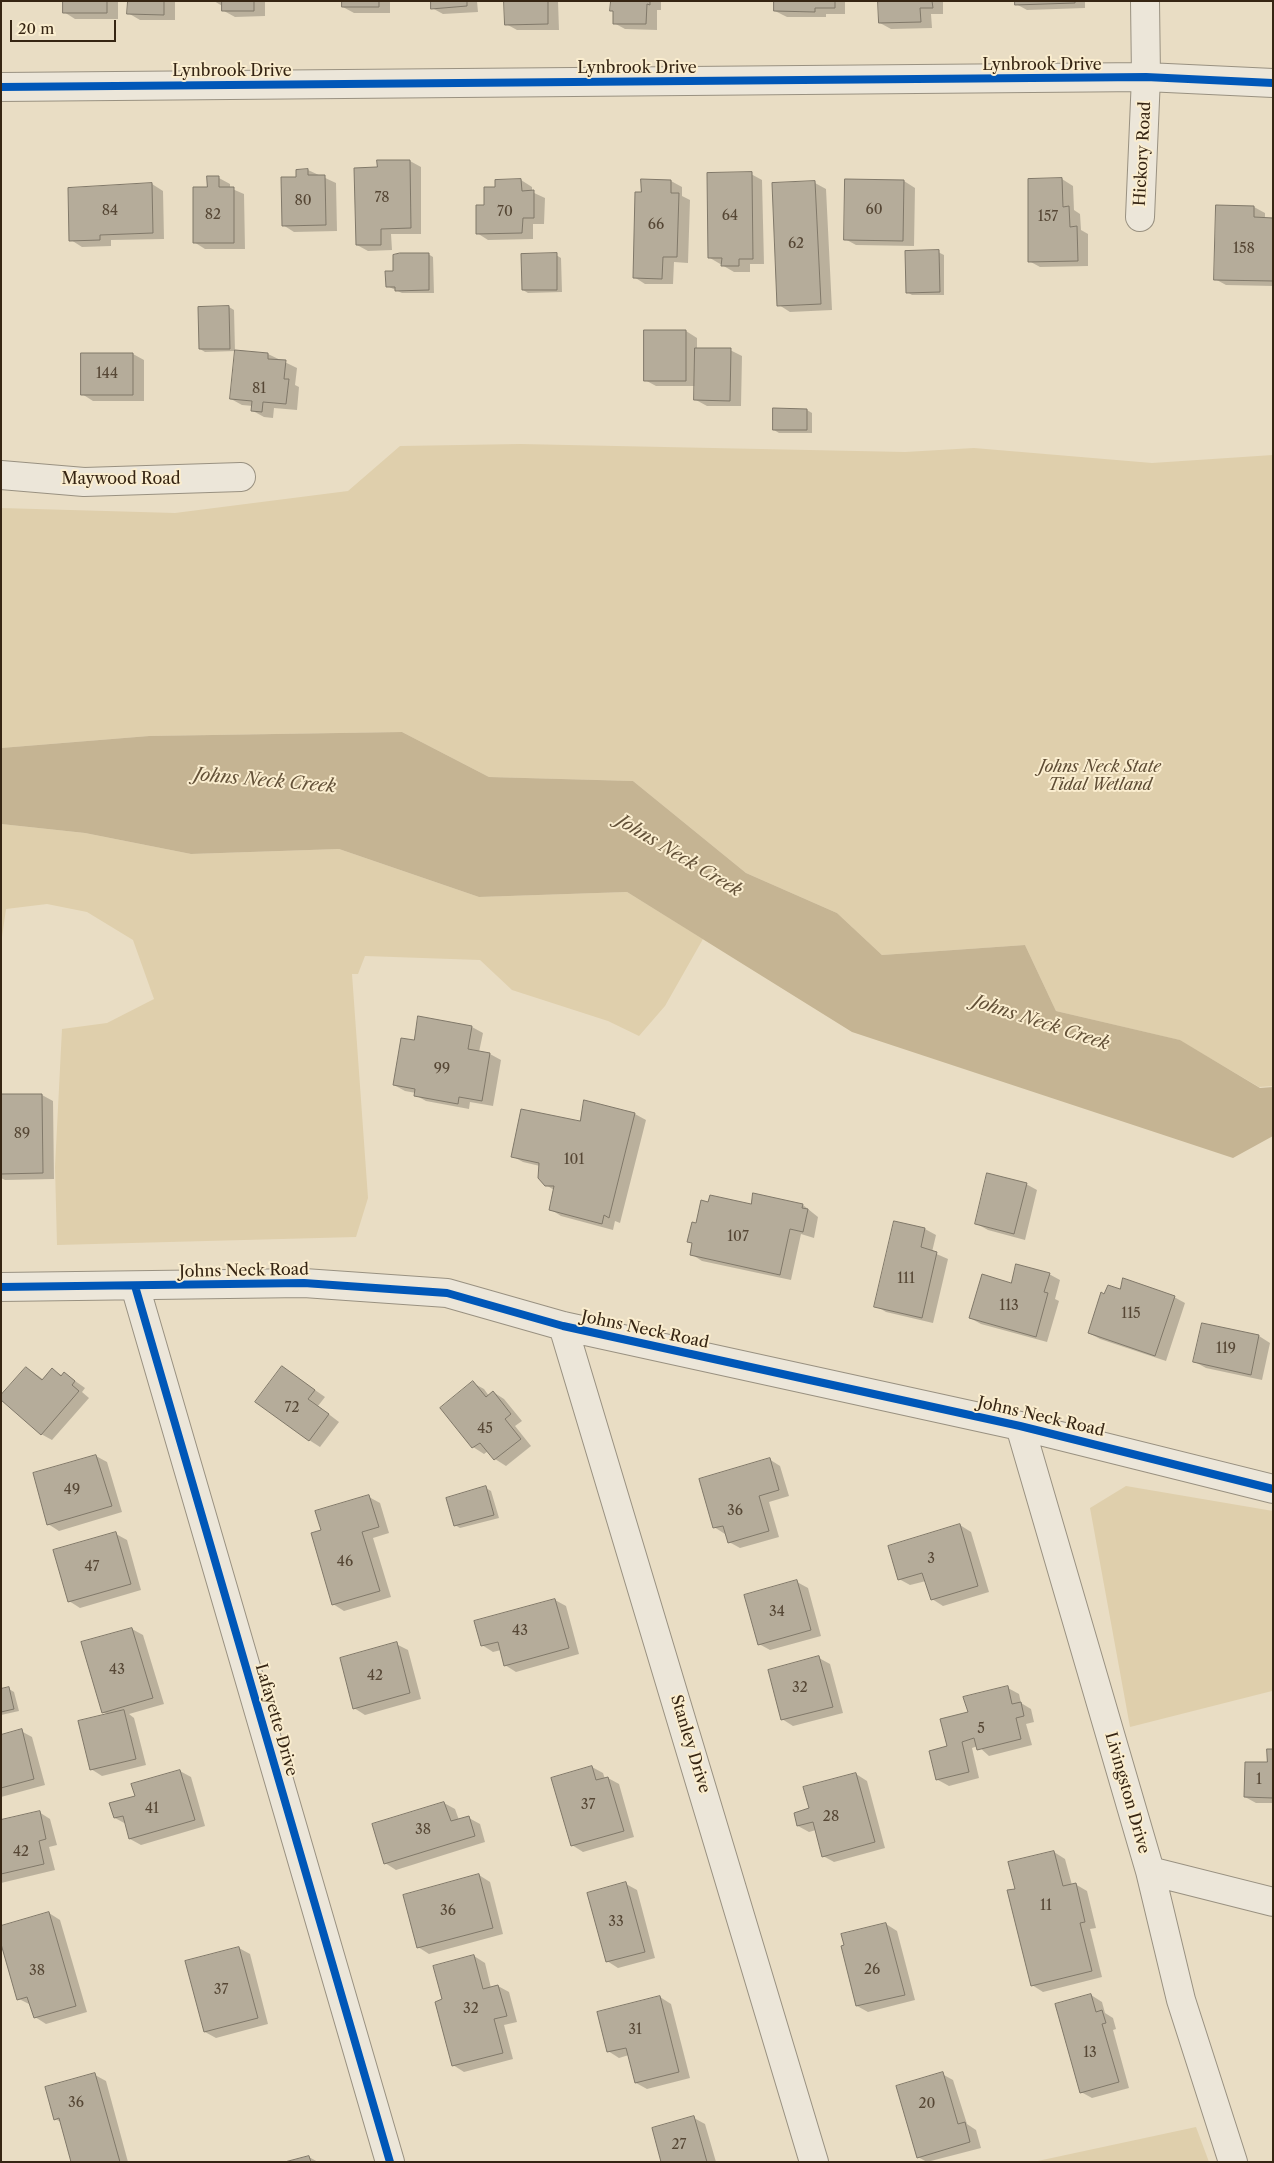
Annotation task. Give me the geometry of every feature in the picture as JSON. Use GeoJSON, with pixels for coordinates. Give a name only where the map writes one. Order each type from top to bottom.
{"type":"FeatureCollection","features":[{"type":"Feature","properties":{"kind":"street","name":"Hickory Road"},"geometry":{"type":"LineString","coordinates":[[1140,217],[1146,77],[1145,1]]}},
{"type":"Feature","properties":{"kind":"street","name":"Lynbrook Drive"},"geometry":{"type":"LineString","coordinates":[[1,87],[1146,77],[1273,82]]}},
{"type":"Feature","properties":{"kind":"street","name":"Maywood Road"},"geometry":{"type":"LineString","coordinates":[[1,475],[84,482],[242,477]]}},
{"type":"Feature","properties":{"kind":"street","name":"Johns Neck Road"},"geometry":{"type":"LineString","coordinates":[[1,1287],[304,1283],[447,1293],[563,1326],[1020,1426],[1273,1489]]}},
{"type":"Feature","properties":{"kind":"street","name":"Lafayette Drive"},"geometry":{"type":"LineString","coordinates":[[135,1286],[390,2162]]}},
{"type":"Feature","properties":{"kind":"street","name":"Stanley Drive"},"geometry":{"type":"LineString","coordinates":[[563,1326],[814,2162]]}},
{"type":"Feature","properties":{"kind":"street","name":"Livingston Drive"},"geometry":{"type":"LineString","coordinates":[[1020,1426],[1150,1871],[1181,2000],[1233,2162]]}},
{"type":"Feature","properties":{"kind":"street"},"geometry":{"type":"LineString","coordinates":[[1150,1871],[1273,1902]]}},
{"type":"Feature","properties":{"kind":"green space","name":"Johns Neck State Tidal Wetland"},"geometry":{"type":"Polygon","coordinates":[[[520,444],[905,452],[974,448],[1152,463],[1273,455],[1273,1086],[1259,1087],[1179,1040],[1056,1011],[1025,945],[882,955],[837,913],[746,873],[633,781],[489,777],[402,732],[149,736],[1,748],[1,508],[175,513],[348,491],[400,446],[520,444]]]}},
{"type":"Feature","properties":{"kind":"green space"},"geometry":{"type":"Polygon","coordinates":[[[1,824],[85,833],[191,854],[339,849],[479,897],[627,892],[703,939],[665,1006],[639,1036],[608,1021],[512,990],[480,960],[365,956],[358,974],[352,974],[368,1198],[356,1237],[57,1245],[55,1167],[62,1029],[107,1023],[154,999],[133,940],[87,912],[47,904],[6,909],[1,944],[1,824]]]}},
{"type":"Feature","properties":{"kind":"green space"},"geometry":{"type":"Polygon","coordinates":[[[1126,1486],[1273,1511],[1272,1691],[1130,1727],[1090,1508],[1126,1486]]]}},
{"type":"Feature","properties":{"kind":"green space"},"geometry":{"type":"Polygon","coordinates":[[[1196,2127],[1209,2162],[1033,2162],[1196,2127]]]}},
{"type":"Feature","properties":{"kind":"water","name":"Johns Neck Creek"},"geometry":{"type":"Polygon","coordinates":[[[402,732],[489,777],[633,781],[746,873],[837,913],[882,955],[1025,945],[1056,1011],[1180,1040],[1260,1088],[1273,1087],[1273,1136],[1233,1158],[852,1032],[627,892],[479,897],[339,849],[191,854],[85,833],[1,824],[1,748],[149,736],[402,732]]]}},
{"type":"Feature","properties":{"kind":"building"},"geometry":{"type":"Polygon","coordinates":[[[63,1],[107,1],[107,13],[63,13],[63,1]]]}},
{"type":"Feature","properties":{"kind":"building"},"geometry":{"type":"Polygon","coordinates":[[[128,1],[164,1],[164,15],[127,14],[128,1]]]}},
{"type":"Feature","properties":{"kind":"building"},"geometry":{"type":"Polygon","coordinates":[[[222,1],[254,1],[254,11],[222,11],[222,1]]]}},
{"type":"Feature","properties":{"kind":"building"},"geometry":{"type":"Polygon","coordinates":[[[342,1],[379,1],[379,7],[342,7],[342,1]]]}},
{"type":"Feature","properties":{"kind":"building"},"geometry":{"type":"Polygon","coordinates":[[[431,1],[467,1],[467,6],[431,9],[431,1]]]}},
{"type":"Feature","properties":{"kind":"building"},"geometry":{"type":"Polygon","coordinates":[[[504,1],[548,1],[548,24],[505,25],[504,1]]]}},
{"type":"Feature","properties":{"kind":"building"},"geometry":{"type":"Polygon","coordinates":[[[611,1],[650,1],[650,5],[647,4],[646,24],[613,24],[613,11],[610,11],[611,1]]]}},
{"type":"Feature","properties":{"kind":"building"},"geometry":{"type":"Polygon","coordinates":[[[774,1],[835,1],[835,8],[815,8],[815,12],[774,11],[774,1]]]}},
{"type":"Feature","properties":{"kind":"building"},"geometry":{"type":"Polygon","coordinates":[[[878,1],[932,1],[933,8],[920,8],[921,22],[879,23],[878,1]]]}},
{"type":"Feature","properties":{"kind":"building"},"geometry":{"type":"Polygon","coordinates":[[[1015,1],[1075,1],[1075,3],[1015,5],[1015,1]]]}},
{"type":"Feature","properties":{"kind":"building"},"geometry":{"type":"Polygon","coordinates":[[[377,160],[410,160],[411,228],[381,229],[381,245],[356,245],[354,168],[377,167],[377,160]]]}},
{"type":"Feature","properties":{"kind":"building"},"geometry":{"type":"Polygon","coordinates":[[[308,169],[308,175],[325,175],[326,225],[282,226],[281,177],[296,177],[296,170],[308,169]]]}},
{"type":"Feature","properties":{"kind":"building"},"geometry":{"type":"Polygon","coordinates":[[[752,172],[753,259],[739,259],[739,266],[721,266],[722,258],[708,258],[707,173],[752,172]]]}},
{"type":"Feature","properties":{"kind":"building"},"geometry":{"type":"Polygon","coordinates":[[[207,176],[219,176],[219,187],[234,187],[234,243],[193,243],[193,187],[207,187],[207,176]]]}},
{"type":"Feature","properties":{"kind":"building"},"geometry":{"type":"Polygon","coordinates":[[[1062,178],[1063,207],[1069,206],[1070,227],[1077,226],[1078,261],[1028,262],[1028,179],[1062,178]]]}},
{"type":"Feature","properties":{"kind":"building"},"geometry":{"type":"Polygon","coordinates":[[[521,179],[522,191],[534,190],[534,218],[523,218],[522,233],[476,234],[476,205],[484,205],[484,187],[495,187],[495,180],[521,179]]]}},
{"type":"Feature","properties":{"kind":"building"},"geometry":{"type":"Polygon","coordinates":[[[641,179],[671,180],[671,193],[679,193],[677,257],[663,257],[662,279],[633,278],[635,192],[641,192],[641,179]]]}},
{"type":"Feature","properties":{"kind":"building"},"geometry":{"type":"Polygon","coordinates":[[[845,179],[904,180],[903,241],[844,240],[845,179]]]}},
{"type":"Feature","properties":{"kind":"building"},"geometry":{"type":"Polygon","coordinates":[[[815,181],[821,304],[777,306],[772,183],[815,181]]]}},
{"type":"Feature","properties":{"kind":"building"},"geometry":{"type":"Polygon","coordinates":[[[152,183],[153,233],[100,235],[100,240],[69,241],[68,188],[152,183]]]}},
{"type":"Feature","properties":{"kind":"building"},"geometry":{"type":"Polygon","coordinates":[[[1216,205],[1254,206],[1254,217],[1273,218],[1273,281],[1214,280],[1216,205]]]}},
{"type":"Feature","properties":{"kind":"building"},"geometry":{"type":"Polygon","coordinates":[[[939,250],[940,292],[906,293],[905,251],[939,250]]]}},
{"type":"Feature","properties":{"kind":"building"},"geometry":{"type":"Polygon","coordinates":[[[400,253],[429,253],[429,290],[395,291],[395,287],[386,287],[385,271],[393,271],[393,255],[400,253]]]}},
{"type":"Feature","properties":{"kind":"building"},"geometry":{"type":"Polygon","coordinates":[[[557,253],[557,290],[522,290],[521,254],[557,253]]]}},
{"type":"Feature","properties":{"kind":"building"},"geometry":{"type":"Polygon","coordinates":[[[229,306],[230,349],[199,349],[198,307],[229,306]]]}},
{"type":"Feature","properties":{"kind":"building"},"geometry":{"type":"Polygon","coordinates":[[[644,330],[686,330],[686,381],[644,381],[644,330]]]}},
{"type":"Feature","properties":{"kind":"building"},"geometry":{"type":"Polygon","coordinates":[[[695,348],[731,348],[730,401],[694,400],[695,348]]]}},
{"type":"Feature","properties":{"kind":"building"},"geometry":{"type":"Polygon","coordinates":[[[235,350],[268,353],[268,359],[286,360],[284,379],[289,379],[286,404],[263,402],[262,412],[251,411],[252,401],[230,399],[235,350]]]}},
{"type":"Feature","properties":{"kind":"building"},"geometry":{"type":"Polygon","coordinates":[[[81,353],[133,353],[133,395],[81,395],[81,353]]]}},
{"type":"Feature","properties":{"kind":"building"},"geometry":{"type":"Polygon","coordinates":[[[773,408],[807,409],[807,430],[773,430],[773,408]]]}},
{"type":"Feature","properties":{"kind":"building"},"geometry":{"type":"Polygon","coordinates":[[[418,1016],[472,1026],[468,1049],[490,1053],[482,1101],[459,1097],[458,1104],[414,1096],[415,1089],[393,1085],[401,1038],[414,1040],[418,1016]]]}},
{"type":"Feature","properties":{"kind":"building"},"geometry":{"type":"Polygon","coordinates":[[[1,1094],[42,1094],[43,1173],[1,1174],[1,1094]]]}},
{"type":"Feature","properties":{"kind":"building"},"geometry":{"type":"Polygon","coordinates":[[[584,1100],[635,1113],[609,1218],[604,1215],[602,1224],[549,1210],[554,1186],[545,1186],[538,1178],[539,1163],[511,1157],[521,1109],[580,1121],[584,1100]]]}},
{"type":"Feature","properties":{"kind":"building"},"geometry":{"type":"Polygon","coordinates":[[[987,1173],[1027,1183],[1014,1234],[975,1224],[987,1173]]]}},
{"type":"Feature","properties":{"kind":"building"},"geometry":{"type":"Polygon","coordinates":[[[753,1193],[803,1204],[802,1208],[808,1209],[803,1232],[790,1229],[780,1275],[690,1255],[692,1243],[687,1242],[692,1222],[696,1223],[701,1200],[708,1202],[710,1195],[751,1204],[753,1193]]]}},
{"type":"Feature","properties":{"kind":"building"},"geometry":{"type":"Polygon","coordinates":[[[894,1221],[925,1228],[921,1247],[937,1252],[922,1318],[874,1307],[894,1221]]]}},
{"type":"Feature","properties":{"kind":"building"},"geometry":{"type":"Polygon","coordinates":[[[1016,1264],[1050,1273],[1044,1292],[1048,1293],[1036,1337],[969,1318],[982,1274],[1011,1283],[1016,1264]]]}},
{"type":"Feature","properties":{"kind":"building"},"geometry":{"type":"Polygon","coordinates":[[[1123,1278],[1175,1296],[1155,1356],[1088,1333],[1101,1292],[1104,1294],[1108,1285],[1120,1289],[1123,1278]]]}},
{"type":"Feature","properties":{"kind":"building"},"geometry":{"type":"Polygon","coordinates":[[[1202,1323],[1259,1335],[1251,1375],[1193,1362],[1202,1323]]]}},
{"type":"Feature","properties":{"kind":"building"},"geometry":{"type":"Polygon","coordinates":[[[282,1366],[315,1390],[308,1399],[329,1414],[309,1441],[255,1402],[282,1366]]]}},
{"type":"Feature","properties":{"kind":"building"},"geometry":{"type":"Polygon","coordinates":[[[26,1367],[42,1380],[52,1368],[61,1376],[64,1372],[75,1381],[72,1385],[79,1391],[41,1435],[1,1400],[1,1395],[26,1367]]]}},
{"type":"Feature","properties":{"kind":"building"},"geometry":{"type":"Polygon","coordinates":[[[473,1381],[486,1397],[493,1391],[511,1414],[505,1419],[521,1439],[494,1460],[480,1443],[472,1448],[440,1408],[473,1381]]]}},
{"type":"Feature","properties":{"kind":"building"},"geometry":{"type":"Polygon","coordinates":[[[96,1455],[112,1506],[47,1525],[33,1473],[96,1455]]]}},
{"type":"Feature","properties":{"kind":"building"},"geometry":{"type":"Polygon","coordinates":[[[770,1458],[779,1490],[759,1496],[769,1531],[728,1543],[723,1526],[713,1528],[699,1479],[770,1458]]]}},
{"type":"Feature","properties":{"kind":"building"},"geometry":{"type":"Polygon","coordinates":[[[486,1486],[494,1515],[454,1526],[446,1498],[486,1486]]]}},
{"type":"Feature","properties":{"kind":"building"},"geometry":{"type":"Polygon","coordinates":[[[369,1495],[379,1527],[362,1532],[380,1591],[332,1605],[311,1533],[321,1530],[315,1511],[369,1495]]]}},
{"type":"Feature","properties":{"kind":"building"},"geometry":{"type":"Polygon","coordinates":[[[960,1524],[978,1586],[931,1600],[922,1573],[898,1580],[888,1546],[960,1524]]]}},
{"type":"Feature","properties":{"kind":"building"},"geometry":{"type":"Polygon","coordinates":[[[116,1532],[131,1584],[68,1602],[53,1550],[116,1532]]]}},
{"type":"Feature","properties":{"kind":"building"},"geometry":{"type":"Polygon","coordinates":[[[797,1580],[811,1630],[758,1645],[744,1595],[797,1580]]]}},
{"type":"Feature","properties":{"kind":"building"},"geometry":{"type":"Polygon","coordinates":[[[555,1599],[569,1648],[504,1666],[498,1642],[481,1646],[474,1621],[555,1599]]]}},
{"type":"Feature","properties":{"kind":"building"},"geometry":{"type":"Polygon","coordinates":[[[132,1628],[153,1698],[102,1713],[81,1642],[132,1628]]]}},
{"type":"Feature","properties":{"kind":"building"},"geometry":{"type":"Polygon","coordinates":[[[397,1642],[410,1693],[353,1709],[340,1658],[397,1642]]]}},
{"type":"Feature","properties":{"kind":"building"},"geometry":{"type":"Polygon","coordinates":[[[819,1656],[833,1707],[781,1720],[768,1670],[819,1656]]]}},
{"type":"Feature","properties":{"kind":"building"},"geometry":{"type":"Polygon","coordinates":[[[1008,1686],[1012,1704],[1021,1702],[1024,1716],[1016,1718],[1021,1739],[977,1750],[974,1738],[962,1742],[969,1772],[936,1780],[929,1751],[947,1746],[940,1719],[968,1712],[963,1697],[1008,1686]]]}},
{"type":"Feature","properties":{"kind":"building"},"geometry":{"type":"Polygon","coordinates":[[[9,1687],[14,1709],[1,1712],[1,1689],[9,1687]]]}},
{"type":"Feature","properties":{"kind":"building"},"geometry":{"type":"Polygon","coordinates":[[[124,1710],[136,1759],[90,1770],[78,1721],[124,1710]]]}},
{"type":"Feature","properties":{"kind":"building"},"geometry":{"type":"Polygon","coordinates":[[[22,1729],[34,1779],[1,1788],[1,1735],[22,1729]]]}},
{"type":"Feature","properties":{"kind":"building"},"geometry":{"type":"Polygon","coordinates":[[[1267,1749],[1273,1749],[1273,1798],[1244,1797],[1245,1762],[1267,1762],[1267,1749]]]}},
{"type":"Feature","properties":{"kind":"building"},"geometry":{"type":"Polygon","coordinates":[[[592,1766],[596,1780],[608,1777],[624,1831],[571,1846],[551,1778],[592,1766]]]}},
{"type":"Feature","properties":{"kind":"building"},"geometry":{"type":"Polygon","coordinates":[[[180,1770],[195,1820],[129,1839],[123,1816],[114,1818],[109,1803],[135,1796],[131,1784],[180,1770]]]}},
{"type":"Feature","properties":{"kind":"building"},"geometry":{"type":"Polygon","coordinates":[[[856,1773],[875,1842],[822,1857],[813,1822],[797,1826],[794,1813],[809,1808],[803,1787],[856,1773]]]}},
{"type":"Feature","properties":{"kind":"building"},"geometry":{"type":"Polygon","coordinates":[[[444,1802],[451,1821],[469,1816],[475,1836],[384,1864],[372,1824],[444,1802]]]}},
{"type":"Feature","properties":{"kind":"building"},"geometry":{"type":"Polygon","coordinates":[[[40,1811],[46,1839],[39,1841],[44,1864],[1,1874],[1,1820],[40,1811]]]}},
{"type":"Feature","properties":{"kind":"building"},"geometry":{"type":"Polygon","coordinates":[[[1054,1851],[1063,1886],[1076,1883],[1085,1922],[1080,1923],[1092,1971],[1031,1986],[1007,1890],[1015,1889],[1008,1862],[1054,1851]]]}},
{"type":"Feature","properties":{"kind":"building"},"geometry":{"type":"Polygon","coordinates":[[[479,1874],[493,1928],[417,1948],[403,1895],[479,1874]]]}},
{"type":"Feature","properties":{"kind":"building"},"geometry":{"type":"Polygon","coordinates":[[[626,1882],[645,1952],[606,1962],[587,1893],[626,1882]]]}},
{"type":"Feature","properties":{"kind":"building"},"geometry":{"type":"Polygon","coordinates":[[[49,1912],[76,2006],[34,2018],[27,1997],[17,2000],[1,1944],[1,1926],[49,1912]]]}},
{"type":"Feature","properties":{"kind":"building"},"geometry":{"type":"Polygon","coordinates":[[[886,1923],[905,1995],[856,2006],[841,1946],[844,1945],[841,1934],[886,1923]]]}},
{"type":"Feature","properties":{"kind":"building"},"geometry":{"type":"Polygon","coordinates":[[[239,1947],[258,2018],[204,2032],[185,1961],[239,1947]]]}},
{"type":"Feature","properties":{"kind":"building"},"geometry":{"type":"Polygon","coordinates":[[[474,1955],[483,1989],[498,1985],[507,2016],[494,2019],[503,2053],[452,2066],[435,2002],[442,1999],[433,1966],[474,1955]]]}},
{"type":"Feature","properties":{"kind":"building"},"geometry":{"type":"Polygon","coordinates":[[[1091,1994],[1096,2012],[1102,2010],[1106,2023],[1102,2024],[1119,2082],[1080,2093],[1055,2004],[1091,1994]]]}},
{"type":"Feature","properties":{"kind":"building"},"geometry":{"type":"Polygon","coordinates":[[[660,1996],[679,2072],[635,2083],[626,2048],[607,2052],[597,2012],[660,1996]]]}},
{"type":"Feature","properties":{"kind":"building"},"geometry":{"type":"Polygon","coordinates":[[[943,2072],[958,2124],[965,2122],[970,2142],[917,2158],[896,2086],[943,2072]]]}},
{"type":"Feature","properties":{"kind":"building"},"geometry":{"type":"Polygon","coordinates":[[[95,2073],[120,2162],[71,2162],[59,2118],[54,2120],[45,2087],[95,2073]]]}},
{"type":"Feature","properties":{"kind":"building"},"geometry":{"type":"Polygon","coordinates":[[[694,2116],[707,2162],[661,2162],[652,2128],[694,2116]]]}},
{"type":"Feature","properties":{"kind":"building"},"geometry":{"type":"Polygon","coordinates":[[[309,2156],[311,2162],[285,2162],[309,2156]]]}},
{"type":"Feature","properties":{"kind":"cycle path"},"geometry":{"type":"LineString","coordinates":[[1,87],[1146,77],[1273,83]]}},
{"type":"Feature","properties":{"kind":"cycle path"},"geometry":{"type":"LineString","coordinates":[[1,1287],[304,1283],[447,1293],[563,1326],[1020,1426],[1273,1489]]}},
{"type":"Feature","properties":{"kind":"cycle path"},"geometry":{"type":"LineString","coordinates":[[135,1286],[390,2162]]}}]}
